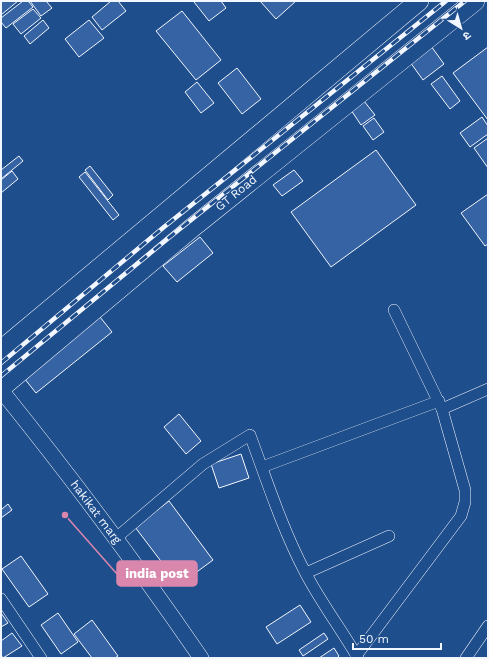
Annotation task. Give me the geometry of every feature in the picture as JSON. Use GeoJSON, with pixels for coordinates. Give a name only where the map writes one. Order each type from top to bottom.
{"type":"FeatureCollection","features":[{"type":"Feature","properties":{"kind":"highway"},"geometry":{"type":"LineString","coordinates":[[1,350],[419,1]]}},
{"type":"Feature","properties":{"kind":"highway","name":"GT Road"},"geometry":{"type":"LineString","coordinates":[[1,389],[192,228],[475,1]]}},
{"type":"Feature","properties":{"kind":"highway"},"geometry":{"type":"LineString","coordinates":[[173,207],[192,228]]}},
{"type":"Feature","properties":{"kind":"street"},"geometry":{"type":"LineString","coordinates":[[116,538],[203,464],[250,435],[287,534],[306,573],[357,657],[461,516],[465,502],[465,490],[440,405],[394,310]]}},
{"type":"Feature","properties":{"kind":"street","name":"hakikat marg"},"geometry":{"type":"LineString","coordinates":[[1,389],[152,586],[201,658]]}},
{"type":"Feature","properties":{"kind":"street"},"geometry":{"type":"LineString","coordinates":[[262,467],[488,389]]}},
{"type":"Feature","properties":{"kind":"street"},"geometry":{"type":"LineString","coordinates":[[306,573],[389,536]]}},
{"type":"Feature","properties":{"kind":"street"},"geometry":{"type":"LineString","coordinates":[[1,599],[41,658]]}},
{"type":"Feature","properties":{"kind":"street"},"geometry":{"type":"LineString","coordinates":[[466,658],[488,626]]}},
{"type":"Feature","properties":{"kind":"building"},"geometry":{"type":"Polygon","coordinates":[[[1,1],[18,1],[1,15],[1,1]]]}},
{"type":"Feature","properties":{"kind":"building"},"geometry":{"type":"Polygon","coordinates":[[[23,1],[28,1],[33,7],[6,28],[1,22],[1,18],[23,1]]]}},
{"type":"Feature","properties":{"kind":"building"},"geometry":{"type":"Polygon","coordinates":[[[30,1],[46,1],[52,8],[41,16],[30,1]]]}},
{"type":"Feature","properties":{"kind":"building"},"geometry":{"type":"Polygon","coordinates":[[[111,1],[118,1],[126,11],[102,30],[92,17],[111,1]]]}},
{"type":"Feature","properties":{"kind":"building"},"geometry":{"type":"Polygon","coordinates":[[[221,1],[226,8],[209,21],[194,2],[221,1]]]}},
{"type":"Feature","properties":{"kind":"building"},"geometry":{"type":"Polygon","coordinates":[[[260,1],[296,1],[276,19],[260,1]]]}},
{"type":"Feature","properties":{"kind":"building"},"geometry":{"type":"Polygon","coordinates":[[[33,9],[41,18],[21,34],[13,24],[33,9]]]}},
{"type":"Feature","properties":{"kind":"building"},"geometry":{"type":"Polygon","coordinates":[[[182,11],[221,60],[196,80],[156,31],[182,11]]]}},
{"type":"Feature","properties":{"kind":"building"},"geometry":{"type":"Polygon","coordinates":[[[43,20],[49,28],[30,44],[24,36],[43,20]]]}},
{"type":"Feature","properties":{"kind":"building"},"geometry":{"type":"Polygon","coordinates":[[[89,20],[104,38],[79,57],[65,39],[89,20]]]}},
{"type":"Feature","properties":{"kind":"building"},"geometry":{"type":"Polygon","coordinates":[[[431,46],[444,64],[423,80],[410,62],[431,46]]]}},
{"type":"Feature","properties":{"kind":"building"},"geometry":{"type":"Polygon","coordinates":[[[488,47],[488,120],[453,73],[488,47]]]}},
{"type":"Feature","properties":{"kind":"building"},"geometry":{"type":"Polygon","coordinates":[[[237,68],[261,99],[242,114],[218,83],[237,68]]]}},
{"type":"Feature","properties":{"kind":"building"},"geometry":{"type":"Polygon","coordinates":[[[442,76],[460,101],[450,109],[431,84],[442,76]]]}},
{"type":"Feature","properties":{"kind":"building"},"geometry":{"type":"Polygon","coordinates":[[[197,82],[214,103],[201,113],[185,92],[197,82]]]}},
{"type":"Feature","properties":{"kind":"building"},"geometry":{"type":"Polygon","coordinates":[[[364,101],[375,115],[361,125],[351,110],[364,101]]]}},
{"type":"Feature","properties":{"kind":"building"},"geometry":{"type":"Polygon","coordinates":[[[482,117],[488,126],[488,134],[470,147],[460,133],[482,117]]]}},
{"type":"Feature","properties":{"kind":"building"},"geometry":{"type":"Polygon","coordinates":[[[374,118],[384,132],[373,140],[363,126],[374,118]]]}},
{"type":"Feature","properties":{"kind":"building"},"geometry":{"type":"Polygon","coordinates":[[[488,138],[488,168],[474,148],[488,138]]]}},
{"type":"Feature","properties":{"kind":"building"},"geometry":{"type":"Polygon","coordinates":[[[376,150],[416,205],[331,267],[291,212],[376,150]]]}},
{"type":"Feature","properties":{"kind":"building"},"geometry":{"type":"Polygon","coordinates":[[[19,156],[23,161],[1,179],[1,170],[19,156]]]}},
{"type":"Feature","properties":{"kind":"building"},"geometry":{"type":"Polygon","coordinates":[[[90,166],[113,195],[108,200],[85,170],[90,166]]]}},
{"type":"Feature","properties":{"kind":"building"},"geometry":{"type":"Polygon","coordinates":[[[294,170],[303,181],[282,196],[273,185],[294,170]]]}},
{"type":"Feature","properties":{"kind":"building"},"geometry":{"type":"Polygon","coordinates":[[[12,171],[18,179],[1,193],[1,180],[12,171]]]}},
{"type":"Feature","properties":{"kind":"building"},"geometry":{"type":"Polygon","coordinates":[[[85,172],[119,215],[113,220],[79,177],[85,172]]]}},
{"type":"Feature","properties":{"kind":"building"},"geometry":{"type":"Polygon","coordinates":[[[488,194],[488,244],[485,246],[461,213],[488,194]]]}},
{"type":"Feature","properties":{"kind":"building"},"geometry":{"type":"Polygon","coordinates":[[[200,237],[213,253],[177,282],[163,266],[200,237]]]}},
{"type":"Feature","properties":{"kind":"building"},"geometry":{"type":"Polygon","coordinates":[[[100,317],[112,332],[36,393],[24,378],[100,317]]]}},
{"type":"Feature","properties":{"kind":"building"},"geometry":{"type":"Polygon","coordinates":[[[179,414],[201,441],[186,454],[164,427],[179,414]]]}},
{"type":"Feature","properties":{"kind":"building"},"geometry":{"type":"Polygon","coordinates":[[[241,454],[249,478],[219,488],[211,464],[241,454]]]}},
{"type":"Feature","properties":{"kind":"building"},"geometry":{"type":"Polygon","coordinates":[[[169,501],[213,560],[179,585],[135,527],[169,501]]]}},
{"type":"Feature","properties":{"kind":"building"},"geometry":{"type":"Polygon","coordinates":[[[8,504],[12,510],[1,518],[1,507],[2,509],[8,504]]]}},
{"type":"Feature","properties":{"kind":"building"},"geometry":{"type":"Polygon","coordinates":[[[21,556],[48,594],[29,607],[2,569],[21,556]]]}},
{"type":"Feature","properties":{"kind":"building"},"geometry":{"type":"Polygon","coordinates":[[[300,605],[311,622],[277,644],[266,627],[300,605]]]}},
{"type":"Feature","properties":{"kind":"building"},"geometry":{"type":"Polygon","coordinates":[[[1,613],[8,623],[1,627],[1,613]]]}},
{"type":"Feature","properties":{"kind":"building"},"geometry":{"type":"Polygon","coordinates":[[[58,613],[78,642],[61,654],[41,625],[58,613]]]}},
{"type":"Feature","properties":{"kind":"building"},"geometry":{"type":"Polygon","coordinates":[[[92,620],[118,656],[115,658],[92,658],[74,634],[92,620]]]}},
{"type":"Feature","properties":{"kind":"building"},"geometry":{"type":"Polygon","coordinates":[[[12,633],[22,646],[3,658],[1,655],[1,641],[12,633]]]}},
{"type":"Feature","properties":{"kind":"building"},"geometry":{"type":"Polygon","coordinates":[[[324,633],[328,639],[303,656],[299,650],[324,633]]]}},
{"type":"Feature","properties":{"kind":"building"},"geometry":{"type":"Polygon","coordinates":[[[334,648],[339,656],[337,658],[319,658],[334,648]]]}},
{"type":"Feature","properties":{"kind":"railway"},"geometry":{"type":"LineString","coordinates":[[1,363],[164,227],[446,1]]}},
{"type":"Feature","properties":{"kind":"railway"},"geometry":{"type":"LineString","coordinates":[[1,376],[171,236],[465,1]]}},
{"type":"Feature","properties":{"kind":"place","name":"india post"},"geometry":{"type":"Point","coordinates":[65,515]}}]}
